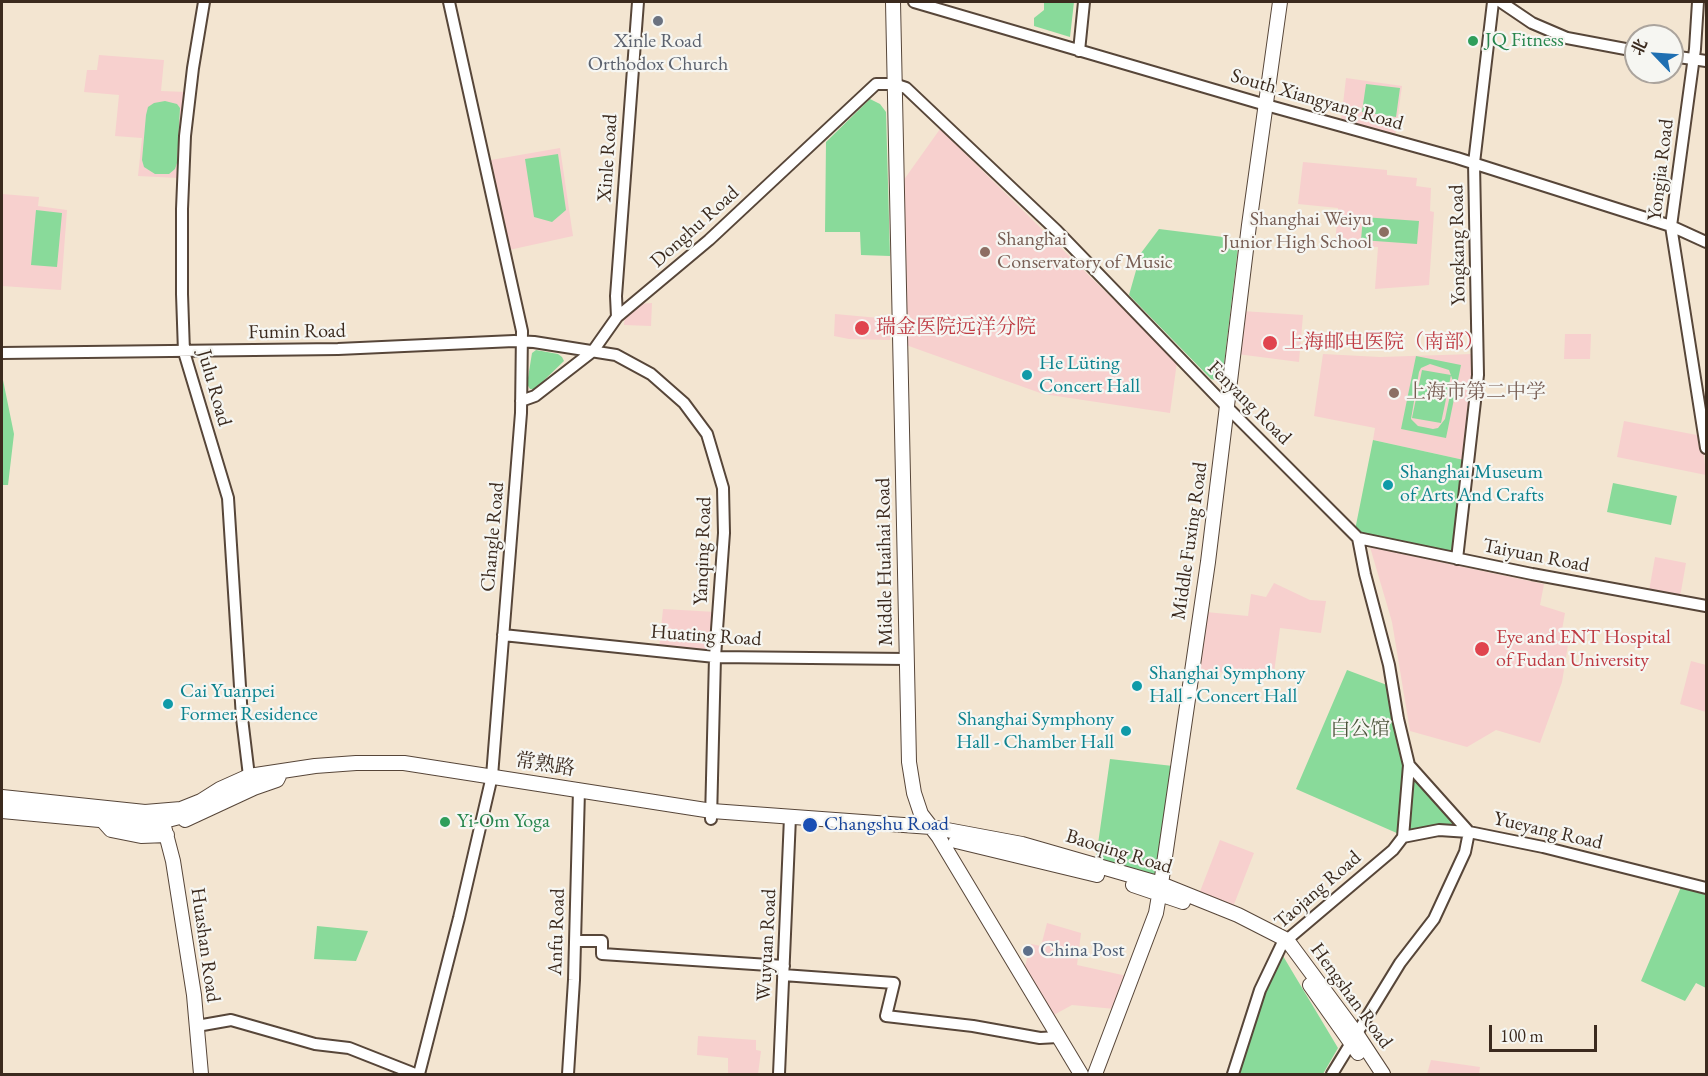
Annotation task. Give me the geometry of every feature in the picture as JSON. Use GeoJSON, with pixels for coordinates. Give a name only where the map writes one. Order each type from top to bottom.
{"type":"FeatureCollection","features":[{"type":"Feature","properties":{"kind":"main road","name":"Middle Huaihai Road"},"geometry":{"type":"LineString","coordinates":[[893,2],[909,762],[914,793],[921,814],[1081,1074]]}},
{"type":"Feature","properties":{"kind":"main road","name":"Middle Fuxing Road"},"geometry":{"type":"LineString","coordinates":[[1095,1074],[1156,913],[1208,562],[1280,2]]}},
{"type":"Feature","properties":{"kind":"main road","name":"常熟路"},"geometry":{"type":"LineString","coordinates":[[251,779],[315,766],[404,763],[491,779]]}},
{"type":"Feature","properties":{"kind":"main road"},"geometry":{"type":"LineString","coordinates":[[2,811],[143,824],[163,822],[189,815],[251,779],[371,769],[491,779],[711,815],[934,832]]}},
{"type":"Feature","properties":{"kind":"main road"},"geometry":{"type":"LineString","coordinates":[[2,797],[145,812],[171,825],[192,819],[254,788],[277,780],[279,776]]}},
{"type":"Feature","properties":{"kind":"main road"},"geometry":{"type":"LineString","coordinates":[[910,825],[912,778]]}},
{"type":"Feature","properties":{"kind":"main road"},"geometry":{"type":"LineString","coordinates":[[790,820],[910,825],[934,832]]}},
{"type":"Feature","properties":{"kind":"main road","name":"Huashan Road"},"geometry":{"type":"LineString","coordinates":[[163,822],[173,861],[197,1026],[201,1074]]}},
{"type":"Feature","properties":{"kind":"main road","name":"Baoqing Road"},"geometry":{"type":"LineString","coordinates":[[934,832],[1022,844],[1160,889],[1284,942]]}},
{"type":"Feature","properties":{"kind":"main road","name":"Hengshan Road"},"geometry":{"type":"LineString","coordinates":[[1284,942],[1333,1020],[1353,1038],[1383,1074]]}},
{"type":"Feature","properties":{"kind":"main road","name":"Hengshan Road"},"geometry":{"type":"LineString","coordinates":[[1353,1038],[1372,1074]]}},
{"type":"Feature","properties":{"kind":"street","name":"Julu Road"},"geometry":{"type":"LineString","coordinates":[[204,2],[185,136],[182,241],[184,352],[228,498],[242,718],[251,779]]}},
{"type":"Feature","properties":{"kind":"street","name":"Changle Road"},"geometry":{"type":"LineString","coordinates":[[417,1074],[459,918],[491,779],[521,401],[522,331],[449,2]]}},
{"type":"Feature","properties":{"kind":"street","name":"Xinle Road"},"geometry":{"type":"LineString","coordinates":[[617,317],[616,296],[638,2]]}},
{"type":"Feature","properties":{"kind":"street","name":"South Xiangyang Road"},"geometry":{"type":"LineString","coordinates":[[914,2],[1474,163],[1671,226],[1707,242]]}},
{"type":"Feature","properties":{"kind":"street"},"geometry":{"type":"LineString","coordinates":[[1079,51],[1084,2]]}},
{"type":"Feature","properties":{"kind":"street","name":"Yongkang Road"},"geometry":{"type":"LineString","coordinates":[[1457,559],[1478,375],[1474,163],[1493,2]]}},
{"type":"Feature","properties":{"kind":"street"},"geometry":{"type":"LineString","coordinates":[[1502,2],[1532,23],[1567,38],[1624,49]]}},
{"type":"Feature","properties":{"kind":"street","name":"Yongjia Road"},"geometry":{"type":"LineString","coordinates":[[1698,2],[1693,59],[1671,226],[1707,448]]}},
{"type":"Feature","properties":{"kind":"street"},"geometry":{"type":"LineString","coordinates":[[1684,58],[1707,61]]}},
{"type":"Feature","properties":{"kind":"street","name":"Donghu Road"},"geometry":{"type":"LineString","coordinates":[[521,401],[535,396],[593,351],[617,317],[709,240],[876,84],[894,84]]}},
{"type":"Feature","properties":{"kind":"street","name":"Fenyang Road"},"geometry":{"type":"LineString","coordinates":[[894,84],[906,88],[1058,231],[1228,408],[1358,538]]}},
{"type":"Feature","properties":{"kind":"street","name":"Fumin Road"},"geometry":{"type":"LineString","coordinates":[[2,353],[338,349],[522,342],[593,351]]}},
{"type":"Feature","properties":{"kind":"street","name":"Yanqing Road"},"geometry":{"type":"LineString","coordinates":[[593,351],[616,355],[651,374],[684,403],[698,420],[710,441],[719,467],[724,499],[724,533],[715,657],[711,815]]}},
{"type":"Feature","properties":{"kind":"street"},"geometry":{"type":"LineString","coordinates":[[1332,1074],[1400,963],[1434,919],[1465,852],[1469,832],[1439,830],[1403,837],[1409,765],[1389,665],[1358,538]]}},
{"type":"Feature","properties":{"kind":"street","name":"Taiyuan Road"},"geometry":{"type":"LineString","coordinates":[[1358,538],[1707,606]]}},
{"type":"Feature","properties":{"kind":"street","name":"Huating Road"},"geometry":{"type":"LineString","coordinates":[[503,635],[715,657],[907,659]]}},
{"type":"Feature","properties":{"kind":"street","name":"Yueyang Road"},"geometry":{"type":"LineString","coordinates":[[1409,765],[1469,832],[1707,888]]}},
{"type":"Feature","properties":{"kind":"street","name":"Anfu Road"},"geometry":{"type":"LineString","coordinates":[[568,1074],[571,1050],[579,793]]}},
{"type":"Feature","properties":{"kind":"street","name":"Wuyuan Road"},"geometry":{"type":"LineString","coordinates":[[779,1074],[790,820]]}},
{"type":"Feature","properties":{"kind":"street","name":"Taojang Road"},"geometry":{"type":"LineString","coordinates":[[1233,1074],[1260,990],[1284,942],[1393,850],[1403,837]]}},
{"type":"Feature","properties":{"kind":"street"},"geometry":{"type":"LineString","coordinates":[[575,941],[602,941],[602,954],[894,982],[886,1016],[973,1026],[1040,1038],[1058,1037]]}},
{"type":"Feature","properties":{"kind":"street"},"geometry":{"type":"LineString","coordinates":[[197,1026],[231,1020],[315,1044],[349,1048],[417,1074]]}},
{"type":"Feature","properties":{"kind":"shaded area"},"geometry":{"type":"Polygon","coordinates":[[[99,55],[164,60],[161,91],[186,92],[178,178],[138,176],[142,138],[115,136],[119,95],[84,92],[87,70],[97,70],[99,55]]]}},
{"type":"Feature","properties":{"kind":"shaded area"},"geometry":{"type":"Polygon","coordinates":[[[1346,78],[1402,86],[1395,136],[1341,121],[1346,78]]]}},
{"type":"Feature","properties":{"kind":"shaded area","name":"Shanghai Conservatory of Music"},"geometry":{"type":"Polygon","coordinates":[[[940,129],[1177,362],[1170,413],[1043,394],[906,345],[903,181],[940,129]]]}},
{"type":"Feature","properties":{"kind":"shaded area"},"geometry":{"type":"Polygon","coordinates":[[[560,148],[573,236],[509,250],[491,160],[560,148]]]}},
{"type":"Feature","properties":{"kind":"shaded area","name":"Shanghai Weiyu Junior High School"},"geometry":{"type":"Polygon","coordinates":[[[1303,162],[1387,170],[1387,175],[1417,178],[1416,186],[1431,188],[1430,211],[1434,212],[1429,285],[1375,289],[1378,247],[1335,245],[1338,208],[1298,204],[1303,162]]]}},
{"type":"Feature","properties":{"kind":"shaded area"},"geometry":{"type":"Polygon","coordinates":[[[2,194],[39,197],[38,206],[67,210],[61,290],[2,286],[2,194]]]}},
{"type":"Feature","properties":{"kind":"shaded area"},"geometry":{"type":"Polygon","coordinates":[[[652,303],[651,326],[624,325],[625,313],[638,304],[652,303]]]}},
{"type":"Feature","properties":{"kind":"shaded area","name":"上海邮电医院（南部）"},"geometry":{"type":"Polygon","coordinates":[[[1242,311],[1303,315],[1299,362],[1237,354],[1242,311]]]}},
{"type":"Feature","properties":{"kind":"shaded area","name":"瑞金医院远洋分院"},"geometry":{"type":"Polygon","coordinates":[[[835,314],[890,319],[890,340],[849,339],[834,336],[835,314]]]}},
{"type":"Feature","properties":{"kind":"shaded area"},"geometry":{"type":"Polygon","coordinates":[[[1565,334],[1591,334],[1590,359],[1564,359],[1565,334]]]}},
{"type":"Feature","properties":{"kind":"shaded area","name":"上海市第二中学"},"geometry":{"type":"Polygon","coordinates":[[[1323,354],[1380,357],[1473,354],[1464,460],[1373,440],[1375,428],[1314,416],[1323,354]]]}},
{"type":"Feature","properties":{"kind":"shaded area"},"geometry":{"type":"Polygon","coordinates":[[[1624,421],[1702,436],[1706,475],[1617,457],[1624,421]]]}},
{"type":"Feature","properties":{"kind":"shaded area","name":"Eye and ENT Hospital of Fudan University"},"geometry":{"type":"Polygon","coordinates":[[[1370,547],[1544,584],[1540,605],[1565,613],[1560,641],[1568,645],[1562,682],[1540,743],[1496,730],[1467,747],[1410,731],[1392,622],[1370,547]]]}},
{"type":"Feature","properties":{"kind":"shaded area"},"geometry":{"type":"Polygon","coordinates":[[[1655,557],[1686,563],[1680,597],[1649,591],[1655,557]]]}},
{"type":"Feature","properties":{"kind":"shaded area"},"geometry":{"type":"Polygon","coordinates":[[[1274,583],[1310,600],[1326,601],[1321,633],[1280,628],[1273,680],[1199,669],[1206,612],[1248,616],[1251,594],[1266,597],[1274,583]]]}},
{"type":"Feature","properties":{"kind":"shaded area"},"geometry":{"type":"Polygon","coordinates":[[[663,609],[716,612],[713,655],[659,649],[663,609]]]}},
{"type":"Feature","properties":{"kind":"shaded area"},"geometry":{"type":"Polygon","coordinates":[[[1691,661],[1706,665],[1706,712],[1680,704],[1691,661]]]}},
{"type":"Feature","properties":{"kind":"shaded area"},"geometry":{"type":"Polygon","coordinates":[[[1220,840],[1254,853],[1233,907],[1199,894],[1220,840]]]}},
{"type":"Feature","properties":{"kind":"shaded area"},"geometry":{"type":"Polygon","coordinates":[[[1047,923],[1081,933],[1077,965],[1127,976],[1115,1009],[1072,1005],[1052,1016],[1024,970],[1031,944],[1041,946],[1047,923]]]}},
{"type":"Feature","properties":{"kind":"shaded area"},"geometry":{"type":"Polygon","coordinates":[[[698,1036],[756,1040],[756,1050],[761,1051],[758,1074],[728,1074],[728,1058],[697,1055],[698,1036]]]}},
{"type":"Feature","properties":{"kind":"shaded area"},"geometry":{"type":"Polygon","coordinates":[[[1431,1060],[1480,1067],[1479,1074],[1427,1074],[1431,1060]]]}},
{"type":"Feature","properties":{"kind":"green space"},"geometry":{"type":"Polygon","coordinates":[[[1044,2],[1074,2],[1070,37],[1034,26],[1034,18],[1044,10],[1044,2]]]}},
{"type":"Feature","properties":{"kind":"green space"},"geometry":{"type":"Polygon","coordinates":[[[1366,84],[1400,88],[1396,117],[1362,112],[1366,84]]]}},
{"type":"Feature","properties":{"kind":"green space"},"geometry":{"type":"Polygon","coordinates":[[[870,99],[880,104],[886,112],[890,256],[861,255],[860,232],[825,232],[826,142],[870,99]]]}},
{"type":"Feature","properties":{"kind":"green space"},"geometry":{"type":"Polygon","coordinates":[[[165,101],[177,104],[180,108],[177,163],[175,169],[169,174],[155,174],[144,167],[142,160],[146,115],[148,107],[165,101]]]}},
{"type":"Feature","properties":{"kind":"green space"},"geometry":{"type":"Polygon","coordinates":[[[558,154],[566,210],[552,222],[534,217],[525,159],[558,154]]]}},
{"type":"Feature","properties":{"kind":"green space"},"geometry":{"type":"Polygon","coordinates":[[[36,210],[62,213],[57,267],[31,265],[36,210]]]}},
{"type":"Feature","properties":{"kind":"green space"},"geometry":{"type":"Polygon","coordinates":[[[1363,217],[1419,221],[1417,244],[1361,240],[1363,217]]]}},
{"type":"Feature","properties":{"kind":"green space"},"geometry":{"type":"Polygon","coordinates":[[[1159,229],[1239,239],[1223,373],[1215,380],[1211,379],[1129,295],[1141,253],[1159,229]]]}},
{"type":"Feature","properties":{"kind":"green space"},"geometry":{"type":"Polygon","coordinates":[[[536,350],[558,354],[564,361],[535,389],[530,389],[527,384],[532,353],[536,350]]]}},
{"type":"Feature","properties":{"kind":"green space"},"geometry":{"type":"Polygon","coordinates":[[[1416,356],[1461,365],[1446,438],[1401,429],[1416,356]],[[1430,364],[1421,368],[1411,419],[1418,426],[1438,428],[1445,419],[1453,381],[1449,370],[1430,364]]]}},
{"type":"Feature","properties":{"kind":"green space"},"geometry":{"type":"Polygon","coordinates":[[[1422,370],[1451,375],[1441,423],[1412,418],[1422,370]]]}},
{"type":"Feature","properties":{"kind":"green space"},"geometry":{"type":"Polygon","coordinates":[[[2,375],[14,434],[8,485],[2,485],[2,375]]]}},
{"type":"Feature","properties":{"kind":"green space"},"geometry":{"type":"Polygon","coordinates":[[[1373,440],[1464,460],[1453,555],[1360,535],[1355,530],[1373,440]]]}},
{"type":"Feature","properties":{"kind":"green space"},"geometry":{"type":"Polygon","coordinates":[[[1613,483],[1677,496],[1671,525],[1607,512],[1613,483]]]}},
{"type":"Feature","properties":{"kind":"green space","name":"白公馆"},"geometry":{"type":"Polygon","coordinates":[[[1347,670],[1387,685],[1404,768],[1399,834],[1296,789],[1347,670]]]}},
{"type":"Feature","properties":{"kind":"green space"},"geometry":{"type":"Polygon","coordinates":[[[1110,759],[1173,766],[1156,878],[1096,858],[1110,759]]]}},
{"type":"Feature","properties":{"kind":"green space"},"geometry":{"type":"Polygon","coordinates":[[[1412,777],[1458,827],[1407,830],[1412,777]]]}},
{"type":"Feature","properties":{"kind":"green space"},"geometry":{"type":"Polygon","coordinates":[[[1681,887],[1706,895],[1706,988],[1696,983],[1685,1001],[1641,981],[1681,887]]]}},
{"type":"Feature","properties":{"kind":"green space"},"geometry":{"type":"Polygon","coordinates":[[[317,926],[368,931],[356,961],[314,959],[317,926]]]}},
{"type":"Feature","properties":{"kind":"green space"},"geometry":{"type":"Polygon","coordinates":[[[1283,956],[1338,1048],[1323,1074],[1237,1074],[1266,992],[1283,956]]]}},
{"type":"Feature","properties":{"kind":"place","name":"Xinle Road Orthodox Church"},"geometry":{"type":"Point","coordinates":[658,21]}},
{"type":"Feature","properties":{"kind":"place","name":"JQ Fitness"},"geometry":{"type":"Point","coordinates":[1473,41]}},
{"type":"Feature","properties":{"kind":"place","name":"Shanghai Weiyu Junior High School"},"geometry":{"type":"Point","coordinates":[1384,232]}},
{"type":"Feature","properties":{"kind":"place","name":"Shanghai Conservatory of Music"},"geometry":{"type":"Point","coordinates":[985,252]}},
{"type":"Feature","properties":{"kind":"place","name":"瑞金医院远洋分院"},"geometry":{"type":"Point","coordinates":[862,328]}},
{"type":"Feature","properties":{"kind":"place","name":"上海邮电医院（南部）"},"geometry":{"type":"Point","coordinates":[1270,343]}},
{"type":"Feature","properties":{"kind":"place","name":"He Lüting Concert Hall"},"geometry":{"type":"Point","coordinates":[1027,375]}},
{"type":"Feature","properties":{"kind":"place","name":"上海市第二中学"},"geometry":{"type":"Point","coordinates":[1394,393]}},
{"type":"Feature","properties":{"kind":"place","name":"Shanghai Museum of Arts And Crafts"},"geometry":{"type":"Point","coordinates":[1388,485]}},
{"type":"Feature","properties":{"kind":"place","name":"Eye and ENT Hospital of Fudan University"},"geometry":{"type":"Point","coordinates":[1482,649]}},
{"type":"Feature","properties":{"kind":"place","name":"Shanghai Symphony Hall - Concert Hall"},"geometry":{"type":"Point","coordinates":[1137,686]}},
{"type":"Feature","properties":{"kind":"place","name":"Cai Yuanpei Former Residence"},"geometry":{"type":"Point","coordinates":[168,704]}},
{"type":"Feature","properties":{"kind":"place","name":"Shanghai Symphony Hall - Chamber Hall"},"geometry":{"type":"Point","coordinates":[1126,731]}},
{"type":"Feature","properties":{"kind":"place","name":"Yi-Om Yoga"},"geometry":{"type":"Point","coordinates":[445,822]}},
{"type":"Feature","properties":{"kind":"place","name":"Changshu Road"},"geometry":{"type":"Point","coordinates":[810,825]}},
{"type":"Feature","properties":{"kind":"place","name":"China Post"},"geometry":{"type":"Point","coordinates":[1028,951]}}]}
